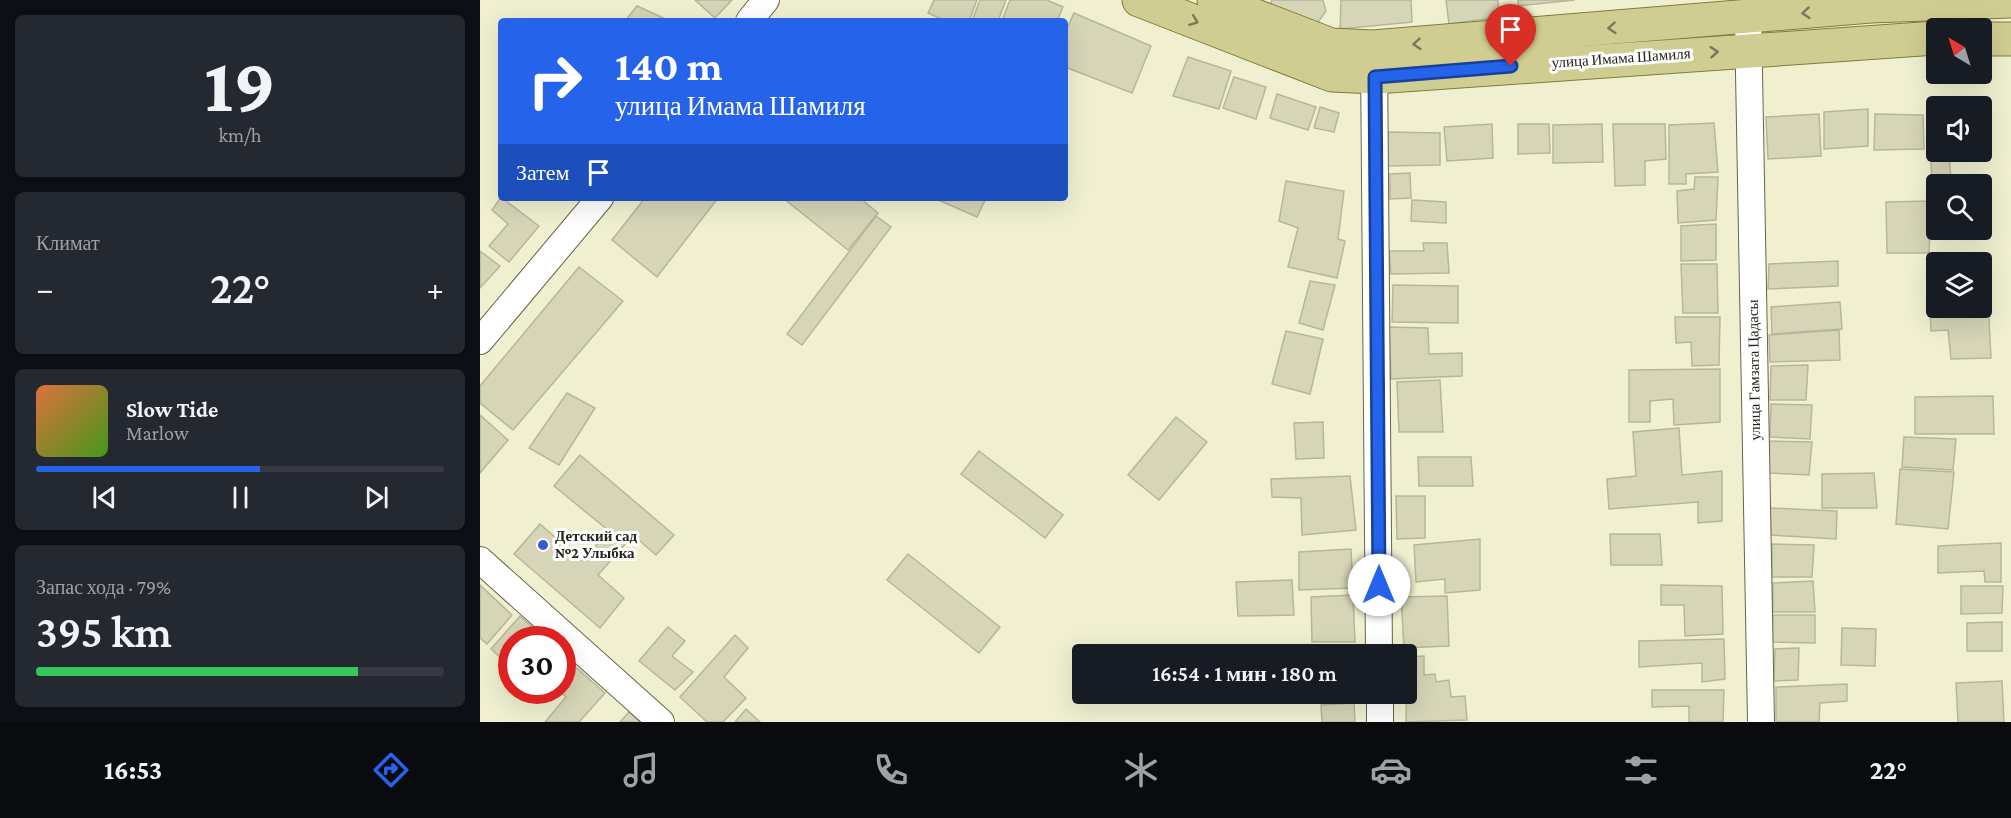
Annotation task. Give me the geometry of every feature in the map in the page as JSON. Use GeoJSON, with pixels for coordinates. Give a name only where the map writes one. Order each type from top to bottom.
{"type":"FeatureCollection","features":[{"type":"Feature","properties":{"kind":"main road","name":"улица Имама Шамиля"},"geometry":{"type":"LineString","coordinates":[[1139,0],[1332,75],[1374,62],[1748,18],[1917,2],[2011,1]]}},
{"type":"Feature","properties":{"kind":"main road","name":"улица Имама Шамиля"},"geometry":{"type":"LineString","coordinates":[[1214,0],[1374,62],[1926,38]]}},
{"type":"Feature","properties":{"kind":"main road"},"geometry":{"type":"LineString","coordinates":[[1992,39],[2011,39]]}},
{"type":"Feature","properties":{"kind":"street"},"geometry":{"type":"LineString","coordinates":[[751,18],[766,0]]}},
{"type":"Feature","properties":{"kind":"street"},"geometry":{"type":"LineString","coordinates":[[1917,2],[1926,31]]}},
{"type":"Feature","properties":{"kind":"street","name":"улица Гамзата Цадасы"},"geometry":{"type":"LineString","coordinates":[[1748,18],[1761,722]]}},
{"type":"Feature","properties":{"kind":"street"},"geometry":{"type":"LineString","coordinates":[[1374,62],[1379,644]]}},
{"type":"Feature","properties":{"kind":"street"},"geometry":{"type":"LineString","coordinates":[[480,341],[597,201]]}},
{"type":"Feature","properties":{"kind":"street"},"geometry":{"type":"LineString","coordinates":[[480,560],[661,722]]}},
{"type":"Feature","properties":{"kind":"street"},"geometry":{"type":"LineString","coordinates":[[1380,704],[1380,722]]}},
{"type":"Feature","properties":{"kind":"building"},"geometry":{"type":"Polygon","coordinates":[[[695,0],[732,0],[715,18],[695,0]]]}},
{"type":"Feature","properties":{"kind":"building"},"geometry":{"type":"Polygon","coordinates":[[[934,0],[977,0],[970,18],[939,18],[928,13],[934,0]]]}},
{"type":"Feature","properties":{"kind":"building"},"geometry":{"type":"Polygon","coordinates":[[[980,0],[1006,0],[999,18],[973,18],[980,0]]]}},
{"type":"Feature","properties":{"kind":"building"},"geometry":{"type":"Polygon","coordinates":[[[1010,0],[1047,0],[1063,7],[1058,18],[1003,18],[1010,0]]]}},
{"type":"Feature","properties":{"kind":"building"},"geometry":{"type":"Polygon","coordinates":[[[1272,0],[1323,0],[1326,11],[1313,29],[1269,8],[1272,0]]]}},
{"type":"Feature","properties":{"kind":"building"},"geometry":{"type":"Polygon","coordinates":[[[1341,0],[1411,0],[1412,22],[1340,29],[1341,0]]]}},
{"type":"Feature","properties":{"kind":"building"},"geometry":{"type":"Polygon","coordinates":[[[1446,0],[1498,0],[1499,17],[1449,24],[1446,0]]]}},
{"type":"Feature","properties":{"kind":"building"},"geometry":{"type":"Polygon","coordinates":[[[1518,0],[1575,0],[1518,6],[1518,0]]]}},
{"type":"Feature","properties":{"kind":"building"},"geometry":{"type":"Polygon","coordinates":[[[637,6],[663,18],[627,18],[637,6]]]}},
{"type":"Feature","properties":{"kind":"building"},"geometry":{"type":"Polygon","coordinates":[[[1074,13],[1151,46],[1132,93],[1068,68],[1068,26],[1074,13]]]}},
{"type":"Feature","properties":{"kind":"building"},"geometry":{"type":"Polygon","coordinates":[[[1188,57],[1231,71],[1219,109],[1173,96],[1188,57]]]}},
{"type":"Feature","properties":{"kind":"building"},"geometry":{"type":"Polygon","coordinates":[[[1234,77],[1266,87],[1256,119],[1223,108],[1234,77]]]}},
{"type":"Feature","properties":{"kind":"building"},"geometry":{"type":"Polygon","coordinates":[[[1277,94],[1316,107],[1308,130],[1270,118],[1277,94]]]}},
{"type":"Feature","properties":{"kind":"building"},"geometry":{"type":"Polygon","coordinates":[[[1320,107],[1339,113],[1334,132],[1314,128],[1320,107]]]}},
{"type":"Feature","properties":{"kind":"building"},"geometry":{"type":"Polygon","coordinates":[[[1868,109],[1868,146],[1824,149],[1824,112],[1868,109]]]}},
{"type":"Feature","properties":{"kind":"building"},"geometry":{"type":"Polygon","coordinates":[[[1819,114],[1821,156],[1768,159],[1766,117],[1819,114]]]}},
{"type":"Feature","properties":{"kind":"building"},"geometry":{"type":"Polygon","coordinates":[[[1875,114],[1923,115],[1924,149],[1874,150],[1875,114]]]}},
{"type":"Feature","properties":{"kind":"building"},"geometry":{"type":"Polygon","coordinates":[[[1714,123],[1718,172],[1686,174],[1686,184],[1669,184],[1669,125],[1714,123]]]}},
{"type":"Feature","properties":{"kind":"building"},"geometry":{"type":"Polygon","coordinates":[[[1492,124],[1493,158],[1447,161],[1444,127],[1492,124]]]}},
{"type":"Feature","properties":{"kind":"building"},"geometry":{"type":"Polygon","coordinates":[[[1518,124],[1549,124],[1550,153],[1518,154],[1518,124]]]}},
{"type":"Feature","properties":{"kind":"building"},"geometry":{"type":"Polygon","coordinates":[[[1602,124],[1603,162],[1553,163],[1553,125],[1602,124]]]}},
{"type":"Feature","properties":{"kind":"building"},"geometry":{"type":"Polygon","coordinates":[[[1613,124],[1665,124],[1666,159],[1645,161],[1645,185],[1615,186],[1613,124]]]}},
{"type":"Feature","properties":{"kind":"building"},"geometry":{"type":"Polygon","coordinates":[[[1388,132],[1440,133],[1440,165],[1387,166],[1388,132]]]}},
{"type":"Feature","properties":{"kind":"building"},"geometry":{"type":"Polygon","coordinates":[[[1931,162],[1950,162],[1951,174],[1932,174],[1931,162]]]}},
{"type":"Feature","properties":{"kind":"building"},"geometry":{"type":"Polygon","coordinates":[[[1410,173],[1411,198],[1390,199],[1390,174],[1410,173]]]}},
{"type":"Feature","properties":{"kind":"building"},"geometry":{"type":"Polygon","coordinates":[[[1695,177],[1718,177],[1716,220],[1678,223],[1677,191],[1694,189],[1695,177]]]}},
{"type":"Feature","properties":{"kind":"building"},"geometry":{"type":"Polygon","coordinates":[[[1286,181],[1344,191],[1338,239],[1345,241],[1337,278],[1288,267],[1298,228],[1279,221],[1286,181]]]}},
{"type":"Feature","properties":{"kind":"building"},"geometry":{"type":"Polygon","coordinates":[[[1412,200],[1446,202],[1446,223],[1411,221],[1412,200]]]}},
{"type":"Feature","properties":{"kind":"building"},"geometry":{"type":"Polygon","coordinates":[[[498,201],[506,201],[539,226],[509,262],[489,246],[508,224],[492,210],[498,201]]]}},
{"type":"Feature","properties":{"kind":"building"},"geometry":{"type":"Polygon","coordinates":[[[643,201],[716,201],[657,277],[612,240],[643,201]]]}},
{"type":"Feature","properties":{"kind":"building"},"geometry":{"type":"Polygon","coordinates":[[[787,201],[864,201],[878,213],[848,250],[787,201]]]}},
{"type":"Feature","properties":{"kind":"building"},"geometry":{"type":"Polygon","coordinates":[[[941,201],[985,201],[977,217],[941,201]]]}},
{"type":"Feature","properties":{"kind":"building"},"geometry":{"type":"Polygon","coordinates":[[[1926,201],[1926,240],[1930,240],[1929,252],[1887,253],[1886,202],[1926,201]]]}},
{"type":"Feature","properties":{"kind":"building"},"geometry":{"type":"Polygon","coordinates":[[[876,216],[891,227],[802,345],[787,334],[876,216]]]}},
{"type":"Feature","properties":{"kind":"building"},"geometry":{"type":"Polygon","coordinates":[[[1716,224],[1716,260],[1681,261],[1681,226],[1716,224]]]}},
{"type":"Feature","properties":{"kind":"building"},"geometry":{"type":"Polygon","coordinates":[[[1423,243],[1447,243],[1449,273],[1391,274],[1389,251],[1424,251],[1423,243]]]}},
{"type":"Feature","properties":{"kind":"building"},"geometry":{"type":"Polygon","coordinates":[[[480,251],[500,266],[480,288],[480,251]]]}},
{"type":"Feature","properties":{"kind":"building"},"geometry":{"type":"Polygon","coordinates":[[[1838,261],[1838,286],[1768,289],[1769,264],[1838,261]]]}},
{"type":"Feature","properties":{"kind":"building"},"geometry":{"type":"Polygon","coordinates":[[[1681,264],[1717,264],[1718,313],[1683,313],[1681,264]]]}},
{"type":"Feature","properties":{"kind":"building"},"geometry":{"type":"Polygon","coordinates":[[[579,267],[623,301],[513,430],[480,403],[480,386],[579,267]]]}},
{"type":"Feature","properties":{"kind":"building"},"geometry":{"type":"Polygon","coordinates":[[[1310,281],[1335,285],[1323,330],[1299,323],[1310,281]]]}},
{"type":"Feature","properties":{"kind":"building"},"geometry":{"type":"Polygon","coordinates":[[[1393,285],[1458,286],[1458,323],[1392,322],[1393,285]]]}},
{"type":"Feature","properties":{"kind":"building"},"geometry":{"type":"Polygon","coordinates":[[[1840,302],[1842,329],[1772,334],[1771,307],[1840,302]]]}},
{"type":"Feature","properties":{"kind":"building"},"geometry":{"type":"Polygon","coordinates":[[[1675,317],[1720,317],[1719,365],[1692,366],[1691,342],[1676,343],[1675,317]]]}},
{"type":"Feature","properties":{"kind":"building"},"geometry":{"type":"Polygon","coordinates":[[[1930,318],[1989,318],[1991,358],[1951,359],[1948,330],[1931,331],[1930,318]]]}},
{"type":"Feature","properties":{"kind":"building"},"geometry":{"type":"Polygon","coordinates":[[[1389,327],[1428,328],[1429,354],[1462,353],[1462,376],[1391,379],[1389,327]]]}},
{"type":"Feature","properties":{"kind":"building"},"geometry":{"type":"Polygon","coordinates":[[[1839,330],[1840,360],[1770,362],[1769,335],[1839,330]]]}},
{"type":"Feature","properties":{"kind":"building"},"geometry":{"type":"Polygon","coordinates":[[[1286,331],[1323,339],[1310,394],[1272,384],[1286,331]]]}},
{"type":"Feature","properties":{"kind":"building"},"geometry":{"type":"Polygon","coordinates":[[[1808,365],[1806,400],[1770,400],[1771,366],[1808,365]]]}},
{"type":"Feature","properties":{"kind":"building"},"geometry":{"type":"Polygon","coordinates":[[[1720,369],[1720,422],[1674,425],[1673,399],[1650,401],[1650,422],[1629,422],[1629,370],[1720,369]]]}},
{"type":"Feature","properties":{"kind":"building"},"geometry":{"type":"Polygon","coordinates":[[[1440,380],[1443,432],[1399,432],[1397,382],[1440,380]]]}},
{"type":"Feature","properties":{"kind":"building"},"geometry":{"type":"Polygon","coordinates":[[[567,393],[595,408],[559,465],[529,448],[567,393]]]}},
{"type":"Feature","properties":{"kind":"building"},"geometry":{"type":"Polygon","coordinates":[[[1993,396],[1994,434],[1915,434],[1915,397],[1993,396]]]}},
{"type":"Feature","properties":{"kind":"building"},"geometry":{"type":"Polygon","coordinates":[[[1771,404],[1812,405],[1810,439],[1770,437],[1771,404]]]}},
{"type":"Feature","properties":{"kind":"building"},"geometry":{"type":"Polygon","coordinates":[[[480,415],[508,440],[480,473],[480,415]]]}},
{"type":"Feature","properties":{"kind":"building"},"geometry":{"type":"Polygon","coordinates":[[[1176,417],[1207,442],[1159,500],[1128,475],[1176,417]]]}},
{"type":"Feature","properties":{"kind":"building"},"geometry":{"type":"Polygon","coordinates":[[[1323,422],[1324,458],[1296,459],[1294,423],[1323,422]]]}},
{"type":"Feature","properties":{"kind":"building"},"geometry":{"type":"Polygon","coordinates":[[[1679,428],[1682,475],[1722,471],[1722,521],[1698,523],[1698,502],[1609,509],[1607,479],[1636,476],[1633,432],[1679,428]]]}},
{"type":"Feature","properties":{"kind":"building"},"geometry":{"type":"Polygon","coordinates":[[[1904,437],[1956,439],[1953,470],[1902,467],[1904,437]]]}},
{"type":"Feature","properties":{"kind":"building"},"geometry":{"type":"Polygon","coordinates":[[[1770,441],[1812,442],[1809,475],[1768,473],[1770,441]]]}},
{"type":"Feature","properties":{"kind":"building"},"geometry":{"type":"Polygon","coordinates":[[[979,451],[1063,515],[1045,538],[961,474],[979,451]]]}},
{"type":"Feature","properties":{"kind":"building","name":"Детский сад №2 Улыбка"},"geometry":{"type":"Polygon","coordinates":[[[580,455],[674,535],[656,555],[633,535],[598,575],[624,598],[600,628],[514,554],[540,524],[582,561],[609,531],[554,486],[580,455]]]}},
{"type":"Feature","properties":{"kind":"building"},"geometry":{"type":"Polygon","coordinates":[[[1418,457],[1471,457],[1473,486],[1419,486],[1418,457]]]}},
{"type":"Feature","properties":{"kind":"building"},"geometry":{"type":"Polygon","coordinates":[[[1900,469],[1954,472],[1948,529],[1896,524],[1900,469]]]}},
{"type":"Feature","properties":{"kind":"building"},"geometry":{"type":"Polygon","coordinates":[[[1874,473],[1877,508],[1822,508],[1822,474],[1874,473]]]}},
{"type":"Feature","properties":{"kind":"building"},"geometry":{"type":"Polygon","coordinates":[[[1350,476],[1356,530],[1302,535],[1301,498],[1272,497],[1271,479],[1350,476]]]}},
{"type":"Feature","properties":{"kind":"building"},"geometry":{"type":"Polygon","coordinates":[[[1396,496],[1425,496],[1425,538],[1397,539],[1396,496]]]}},
{"type":"Feature","properties":{"kind":"building"},"geometry":{"type":"Polygon","coordinates":[[[1770,508],[1837,511],[1836,539],[1771,535],[1770,508]]]}},
{"type":"Feature","properties":{"kind":"building"},"geometry":{"type":"Polygon","coordinates":[[[1610,534],[1660,534],[1662,565],[1611,565],[1610,534]]]}},
{"type":"Feature","properties":{"kind":"building"},"geometry":{"type":"Polygon","coordinates":[[[1480,539],[1480,590],[1445,593],[1445,579],[1416,582],[1414,545],[1480,539]]]}},
{"type":"Feature","properties":{"kind":"building"},"geometry":{"type":"Polygon","coordinates":[[[2001,543],[2001,582],[1985,582],[1984,571],[1938,573],[1938,546],[2001,543]]]}},
{"type":"Feature","properties":{"kind":"building"},"geometry":{"type":"Polygon","coordinates":[[[1772,544],[1814,545],[1812,577],[1772,577],[1772,544]]]}},
{"type":"Feature","properties":{"kind":"building"},"geometry":{"type":"Polygon","coordinates":[[[1351,549],[1353,588],[1299,590],[1299,552],[1351,549]]]}},
{"type":"Feature","properties":{"kind":"building"},"geometry":{"type":"Polygon","coordinates":[[[908,554],[1000,627],[979,653],[887,580],[908,554]]]}},
{"type":"Feature","properties":{"kind":"building"},"geometry":{"type":"Polygon","coordinates":[[[1292,580],[1294,615],[1238,616],[1236,582],[1292,580]]]}},
{"type":"Feature","properties":{"kind":"building"},"geometry":{"type":"Polygon","coordinates":[[[1813,581],[1815,612],[1773,612],[1773,583],[1813,581]]]}},
{"type":"Feature","properties":{"kind":"building"},"geometry":{"type":"Polygon","coordinates":[[[480,585],[512,615],[503,626],[498,626],[498,631],[487,644],[480,638],[480,585]]]}},
{"type":"Feature","properties":{"kind":"building"},"geometry":{"type":"Polygon","coordinates":[[[1661,585],[1722,586],[1723,634],[1685,636],[1684,605],[1661,605],[1661,585]]]}},
{"type":"Feature","properties":{"kind":"building"},"geometry":{"type":"Polygon","coordinates":[[[1961,586],[2003,586],[2002,613],[1961,614],[1961,586]]]}},
{"type":"Feature","properties":{"kind":"building"},"geometry":{"type":"Polygon","coordinates":[[[1353,595],[1355,642],[1312,642],[1311,597],[1353,595]]]}},
{"type":"Feature","properties":{"kind":"building"},"geometry":{"type":"Polygon","coordinates":[[[1447,596],[1449,646],[1417,647],[1417,644],[1404,644],[1401,597],[1447,596]]]}},
{"type":"Feature","properties":{"kind":"building"},"geometry":{"type":"Polygon","coordinates":[[[1773,615],[1815,615],[1815,643],[1772,642],[1773,615]]]}},
{"type":"Feature","properties":{"kind":"building"},"geometry":{"type":"Polygon","coordinates":[[[520,616],[531,626],[511,626],[520,616]]]}},
{"type":"Feature","properties":{"kind":"building"},"geometry":{"type":"Polygon","coordinates":[[[2002,622],[2002,651],[1967,651],[1967,623],[2002,622]]]}},
{"type":"Feature","properties":{"kind":"building"},"geometry":{"type":"Polygon","coordinates":[[[668,627],[685,641],[672,656],[693,672],[675,690],[639,661],[668,627]]]}},
{"type":"Feature","properties":{"kind":"building"},"geometry":{"type":"Polygon","coordinates":[[[1842,628],[1876,629],[1875,666],[1841,665],[1842,628]]]}},
{"type":"Feature","properties":{"kind":"building"},"geometry":{"type":"Polygon","coordinates":[[[735,635],[748,648],[724,677],[746,698],[723,722],[707,722],[680,697],[735,635]]]}},
{"type":"Feature","properties":{"kind":"building"},"geometry":{"type":"Polygon","coordinates":[[[1724,639],[1725,679],[1702,682],[1702,663],[1639,667],[1639,641],[1724,639]]]}},
{"type":"Feature","properties":{"kind":"building"},"geometry":{"type":"Polygon","coordinates":[[[498,641],[498,655],[491,649],[498,641]]]}},
{"type":"Feature","properties":{"kind":"building"},"geometry":{"type":"Polygon","coordinates":[[[1799,648],[1798,680],[1774,681],[1775,649],[1799,648]]]}},
{"type":"Feature","properties":{"kind":"building"},"geometry":{"type":"Polygon","coordinates":[[[1417,656],[1424,656],[1424,675],[1435,674],[1436,682],[1449,680],[1451,697],[1465,696],[1467,720],[1406,722],[1406,704],[1417,704],[1417,656]]]}},
{"type":"Feature","properties":{"kind":"building"},"geometry":{"type":"Polygon","coordinates":[[[576,667],[605,693],[579,722],[545,722],[560,704],[576,704],[576,667]]]}},
{"type":"Feature","properties":{"kind":"building"},"geometry":{"type":"Polygon","coordinates":[[[2002,681],[2004,722],[1958,722],[1956,683],[2002,681]]]}},
{"type":"Feature","properties":{"kind":"building"},"geometry":{"type":"Polygon","coordinates":[[[1847,684],[1847,701],[1820,703],[1819,722],[1776,722],[1776,687],[1847,684]]]}},
{"type":"Feature","properties":{"kind":"building"},"geometry":{"type":"Polygon","coordinates":[[[1652,690],[1724,690],[1723,722],[1689,722],[1689,706],[1652,707],[1652,690]]]}},
{"type":"Feature","properties":{"kind":"building"},"geometry":{"type":"Polygon","coordinates":[[[1354,704],[1355,722],[1322,722],[1321,705],[1354,704]]]}},
{"type":"Feature","properties":{"kind":"building"},"geometry":{"type":"Polygon","coordinates":[[[746,709],[760,722],[735,722],[746,709]]]}},
{"type":"Feature","properties":{"kind":"building"},"geometry":{"type":"Polygon","coordinates":[[[629,712],[640,722],[620,722],[629,712]]]}},
{"type":"Feature","properties":{"kind":"place","name":"Детский сад №2 Улыбка"},"geometry":{"type":"Point","coordinates":[543,545]}},
{"type":"Feature","properties":{"kind":"route"},"geometry":{"type":"LineString","coordinates":[[1379,585],[1375,77],[1511,66]]}}]}
